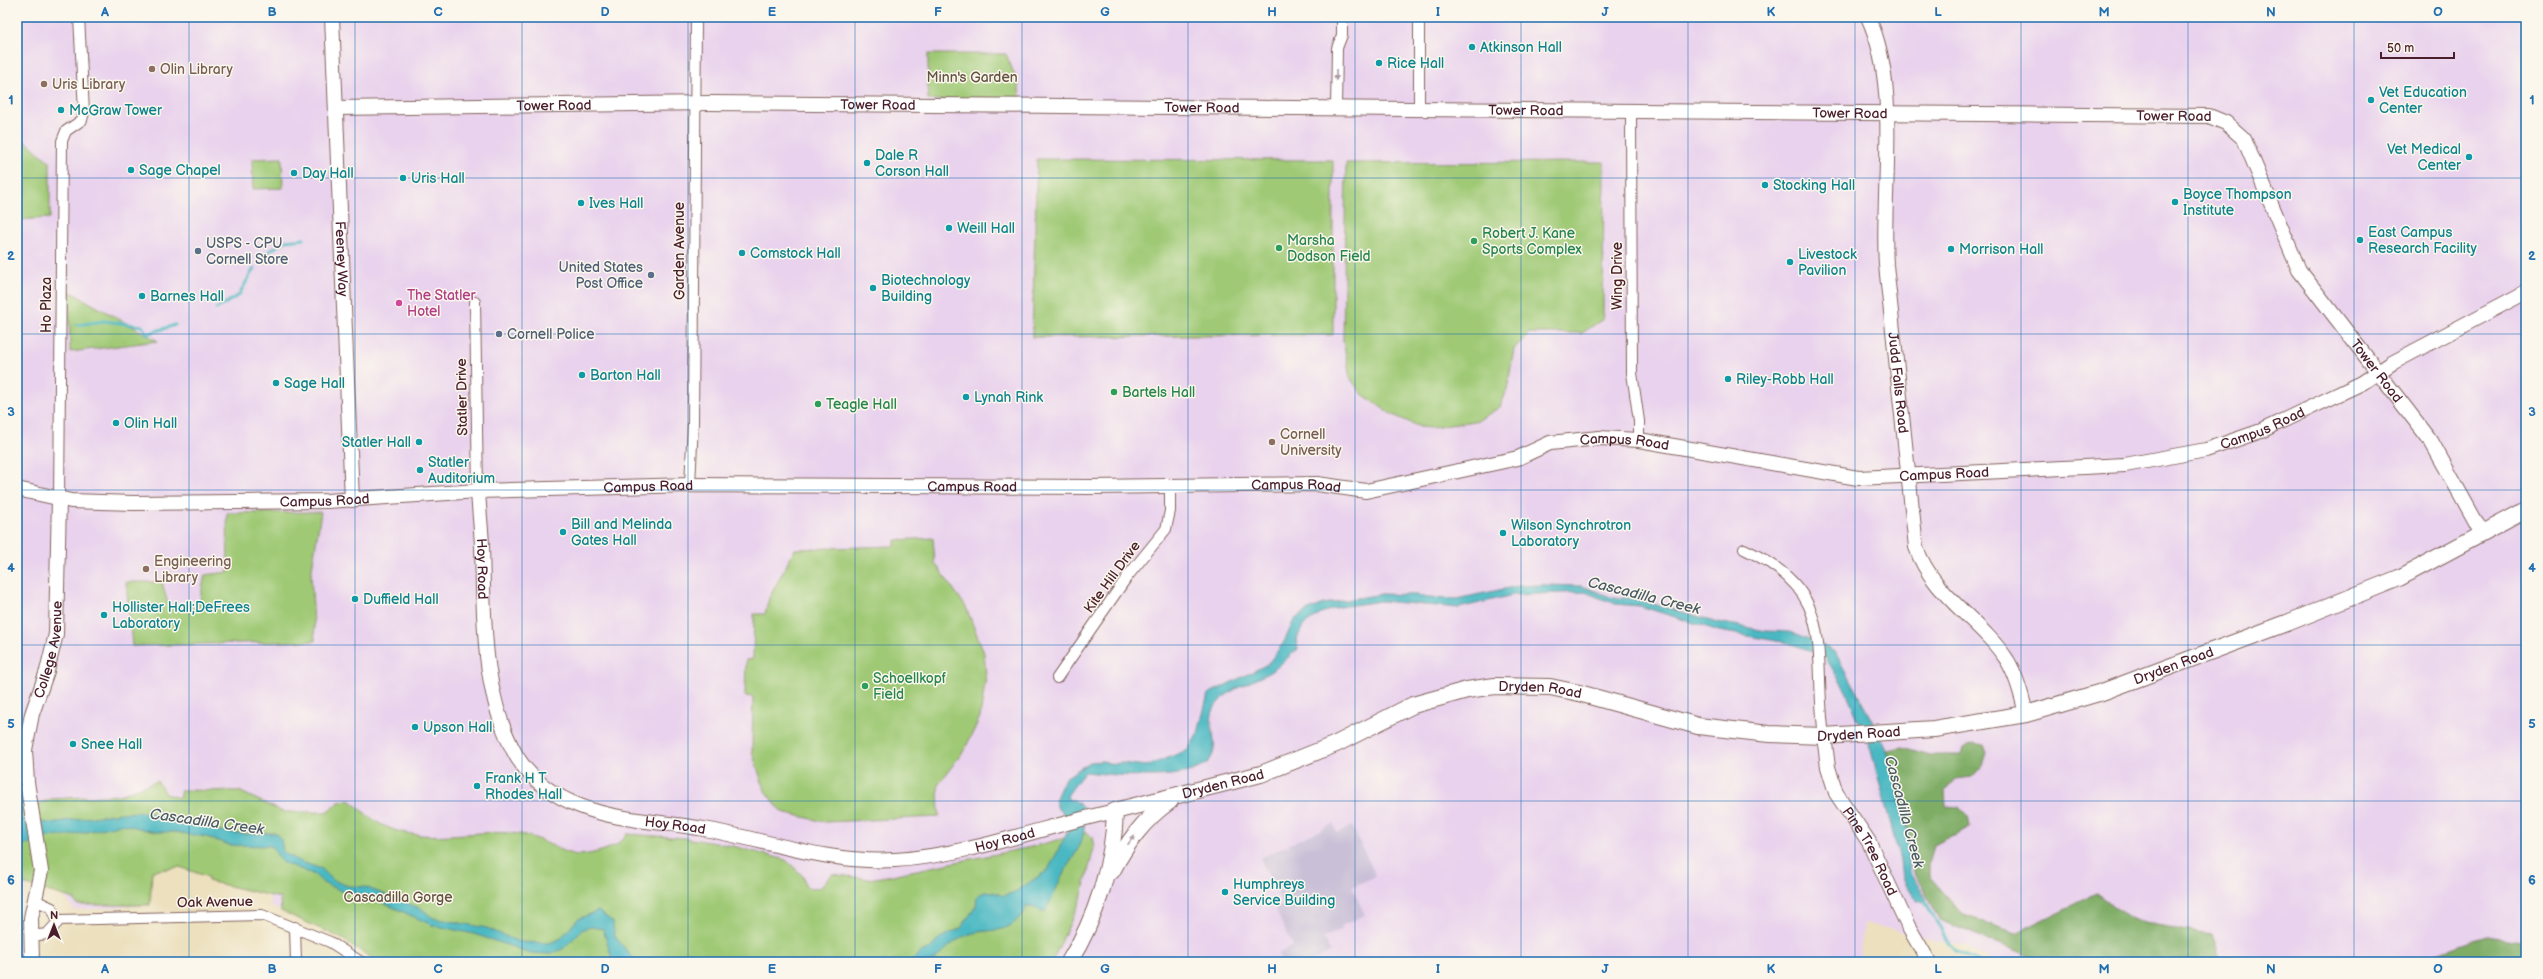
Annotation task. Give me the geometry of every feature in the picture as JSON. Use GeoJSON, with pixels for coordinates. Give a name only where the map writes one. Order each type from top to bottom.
{"type":"FeatureCollection","features":[{"type":"Feature","properties":{"kind":"main road","name":"Dryden Road"},"geometry":{"type":"LineString","coordinates":[[1098,898],[1112,846],[1115,811],[1174,798],[1290,764],[1336,744],[1413,705],[1467,690],[1495,686],[1550,687],[1579,692],[1668,718],[1733,731],[1824,736],[1962,726],[2026,714],[2102,692],[2287,623],[2399,578],[2526,510]]}},
{"type":"Feature","properties":{"kind":"main road","name":"Dryden Road"},"geometry":{"type":"LineString","coordinates":[[1069,962],[1098,898],[1133,836],[1147,819],[1174,798]]}},
{"type":"Feature","properties":{"kind":"street","name":"Ho Plaza"},"geometry":{"type":"LineString","coordinates":[[59,500],[62,141],[66,131],[82,120],[84,112],[79,17]]}},
{"type":"Feature","properties":{"kind":"street","name":"Feeney Way"},"geometry":{"type":"LineString","coordinates":[[332,17],[352,500]]}},
{"type":"Feature","properties":{"kind":"street","name":"Garden Avenue"},"geometry":{"type":"LineString","coordinates":[[690,485],[693,423],[694,118],[696,104],[696,17]]}},
{"type":"Feature","properties":{"kind":"street"},"geometry":{"type":"LineString","coordinates":[[1336,109],[1337,48],[1342,35],[1342,17]]}},
{"type":"Feature","properties":{"kind":"street"},"geometry":{"type":"LineString","coordinates":[[1419,17],[1419,110]]}},
{"type":"Feature","properties":{"kind":"street","name":"Judd Falls Road"},"geometry":{"type":"LineString","coordinates":[[1868,17],[1883,68],[1886,113],[1884,239],[1914,531],[1921,561],[1936,584],[1991,641],[2007,660],[2014,674],[2026,714]]}},
{"type":"Feature","properties":{"kind":"street","name":"Tower Road"},"geometry":{"type":"LineString","coordinates":[[336,108],[696,104],[2209,116],[2224,121],[2239,133],[2250,150],[2299,270],[2431,441],[2482,533]]}},
{"type":"Feature","properties":{"kind":"street","name":"Wing Drive"},"geometry":{"type":"LineString","coordinates":[[1631,112],[1632,373],[1638,417],[1639,440]]}},
{"type":"Feature","properties":{"kind":"street","name":"Campus Road"},"geometry":{"type":"LineString","coordinates":[[17,489],[59,500],[106,503],[252,503],[352,500],[478,491],[690,485],[1322,484],[1369,490],[1518,458],[1556,442],[1599,438],[1639,440],[1825,474],[1858,478],[2092,468],[2178,457],[2206,450],[2261,431],[2362,383],[2392,363],[2526,292]]}},
{"type":"Feature","properties":{"kind":"street","name":"Statler Drive"},"geometry":{"type":"LineString","coordinates":[[475,302],[478,491]]}},
{"type":"Feature","properties":{"kind":"street","name":"Kite Hill Drive"},"geometry":{"type":"LineString","coordinates":[[1057,678],[1128,577],[1166,529],[1170,511],[1170,485]]}},
{"type":"Feature","properties":{"kind":"street","name":"Hoy Road"},"geometry":{"type":"LineString","coordinates":[[478,491],[484,611],[491,677],[497,705],[517,757],[537,781],[549,791],[580,806],[609,815],[699,828],[819,855],[856,860],[896,860],[933,856],[1115,811]]}},
{"type":"Feature","properties":{"kind":"street","name":"College Avenue"},"geometry":{"type":"LineString","coordinates":[[32,962],[31,936],[35,900],[41,871],[41,861],[32,808],[25,750],[32,714],[47,671],[56,634],[59,500]]}},
{"type":"Feature","properties":{"kind":"street"},"geometry":{"type":"LineString","coordinates":[[1744,549],[1788,576],[1798,586],[1811,607],[1816,633],[1824,736]]}},
{"type":"Feature","properties":{"kind":"street","name":"Pine Tree Road"},"geometry":{"type":"LineString","coordinates":[[1824,736],[1828,767],[1836,793],[1869,842],[1908,926],[1929,962]]}},
{"type":"Feature","properties":{"kind":"street"},"geometry":{"type":"LineString","coordinates":[[31,936],[43,935],[51,932],[58,920],[52,908],[35,900]]}},
{"type":"Feature","properties":{"kind":"street","name":"Oak Avenue"},"geometry":{"type":"LineString","coordinates":[[58,920],[248,914],[262,915],[295,927],[346,950],[361,962]]}},
{"type":"Feature","properties":{"kind":"street"},"geometry":{"type":"LineString","coordinates":[[295,927],[296,962]]}},
{"type":"Feature","properties":{"kind":"shaded area","name":"Cornell University"},"geometry":{"type":"Polygon","coordinates":[[[17,17],[2526,17],[2526,962],[1995,962],[1965,946],[1864,923],[1859,962],[378,962],[341,938],[270,906],[270,894],[208,881],[208,877],[180,867],[138,873],[139,906],[74,910],[51,876],[29,879],[18,912],[21,962],[17,962],[17,17]]]}},
{"type":"Feature","properties":{"kind":"shaded area"},"geometry":{"type":"Polygon","coordinates":[[[1333,824],[1337,833],[1352,826],[1376,876],[1352,887],[1365,915],[1341,926],[1342,929],[1323,938],[1330,952],[1310,962],[1282,962],[1278,954],[1293,946],[1275,909],[1283,905],[1260,858],[1333,824]]]}},
{"type":"Feature","properties":{"kind":"green space","name":"Minn's Garden"},"geometry":{"type":"Polygon","coordinates":[[[928,54],[1006,54],[1018,83],[1021,102],[928,100],[928,54]]]}},
{"type":"Feature","properties":{"kind":"green space"},"geometry":{"type":"Polygon","coordinates":[[[17,138],[29,144],[50,162],[50,218],[17,220],[17,138]]]}},
{"type":"Feature","properties":{"kind":"green space"},"geometry":{"type":"Polygon","coordinates":[[[282,158],[283,188],[253,189],[252,159],[282,158]]]}},
{"type":"Feature","properties":{"kind":"green space"},"geometry":{"type":"Polygon","coordinates":[[[1037,159],[1333,160],[1333,335],[1032,337],[1037,159]]]}},
{"type":"Feature","properties":{"kind":"green space","name":"Robert J. Kane Sports Complex"},"geometry":{"type":"Polygon","coordinates":[[[1604,162],[1603,319],[1582,333],[1529,333],[1514,349],[1507,390],[1500,407],[1479,420],[1432,428],[1420,427],[1391,414],[1362,394],[1350,378],[1343,340],[1346,163],[1604,162]]]}},
{"type":"Feature","properties":{"kind":"green space"},"geometry":{"type":"Polygon","coordinates":[[[69,291],[158,341],[70,352],[69,291]]]}},
{"type":"Feature","properties":{"kind":"green space"},"geometry":{"type":"Polygon","coordinates":[[[321,512],[311,575],[315,641],[132,646],[126,582],[162,582],[169,608],[198,608],[205,575],[228,572],[227,513],[321,512]]]}},
{"type":"Feature","properties":{"kind":"green space","name":"Schoellkopf Field"},"geometry":{"type":"Polygon","coordinates":[[[933,538],[935,563],[966,607],[984,653],[986,676],[980,717],[965,749],[938,785],[939,817],[825,822],[782,812],[765,791],[752,752],[753,697],[745,696],[746,660],[753,659],[754,614],[765,614],[769,598],[795,549],[895,546],[895,540],[933,538]]]}},
{"type":"Feature","properties":{"kind":"green space"},"geometry":{"type":"Polygon","coordinates":[[[1973,743],[1984,745],[1987,753],[1983,765],[1972,777],[1956,779],[1945,791],[1946,806],[1959,807],[1968,816],[1970,827],[1934,845],[1929,864],[1929,876],[1964,915],[2015,933],[2097,893],[2126,915],[2144,923],[2212,934],[2221,962],[2045,962],[1941,921],[1914,873],[1910,837],[1887,750],[1903,747],[1929,755],[1961,755],[1963,748],[1973,743]]]}},
{"type":"Feature","properties":{"kind":"green space","name":"Cascadilla Gorge"},"geometry":{"type":"Polygon","coordinates":[[[17,777],[26,808],[51,799],[120,795],[157,781],[166,794],[179,798],[181,790],[239,791],[283,812],[326,812],[341,801],[350,800],[379,823],[401,832],[432,836],[510,833],[531,836],[574,855],[599,852],[613,847],[624,839],[627,834],[685,838],[733,846],[786,860],[803,876],[806,886],[813,889],[821,887],[832,874],[869,879],[1031,847],[1087,832],[1092,837],[1094,848],[1081,899],[1052,962],[378,962],[341,938],[281,911],[280,898],[208,881],[208,877],[180,867],[152,871],[150,905],[77,905],[74,899],[17,882],[17,777]]]}},
{"type":"Feature","properties":{"kind":"green space"},"geometry":{"type":"Polygon","coordinates":[[[2485,936],[2522,941],[2526,944],[2526,962],[2429,962],[2437,953],[2485,936]]]}},
{"type":"Feature","properties":{"kind":"water"},"geometry":{"type":"Polygon","coordinates":[[[1518,586],[1582,586],[1613,598],[1629,598],[1718,622],[1766,631],[1790,632],[1811,639],[1835,652],[1886,747],[1908,832],[1910,872],[1927,900],[1924,902],[1915,899],[1902,881],[1900,860],[1870,747],[1846,691],[1824,655],[1788,643],[1719,631],[1640,606],[1615,604],[1585,592],[1513,595],[1459,608],[1381,601],[1339,607],[1321,613],[1303,626],[1296,641],[1298,649],[1281,664],[1274,670],[1235,689],[1223,698],[1214,708],[1212,714],[1214,749],[1209,761],[1196,769],[1178,774],[1158,776],[1115,775],[1084,772],[1067,796],[1069,800],[1074,800],[1082,806],[1084,816],[1084,832],[1077,852],[1064,872],[1045,912],[1032,907],[1026,907],[1019,918],[1005,928],[972,933],[963,937],[931,962],[911,962],[920,952],[931,948],[940,938],[961,928],[976,906],[977,896],[984,892],[993,892],[1003,896],[1015,892],[1048,870],[1068,831],[1062,811],[1058,809],[1055,800],[1065,778],[1090,762],[1102,761],[1113,764],[1121,763],[1147,766],[1188,750],[1198,733],[1208,694],[1268,664],[1284,642],[1294,620],[1306,611],[1324,604],[1381,594],[1416,595],[1428,598],[1456,599],[1518,586]]]}},
{"type":"Feature","properties":{"kind":"water"},"geometry":{"type":"Polygon","coordinates":[[[144,812],[195,822],[219,831],[245,834],[275,833],[281,839],[283,852],[301,862],[322,869],[333,880],[348,886],[365,887],[422,909],[433,918],[487,928],[519,942],[549,943],[560,939],[578,919],[598,911],[613,922],[614,935],[636,962],[613,962],[603,929],[591,927],[583,929],[563,949],[549,954],[531,953],[474,934],[432,925],[368,896],[344,892],[323,883],[315,875],[282,862],[271,846],[229,845],[207,837],[175,832],[155,832],[122,824],[73,835],[48,837],[32,844],[17,845],[17,819],[49,823],[121,813],[144,812]]]}},
{"type":"Feature","properties":{"kind":"waterway"},"geometry":{"type":"LineString","coordinates":[[262,256],[285,241],[304,239]]}},
{"type":"Feature","properties":{"kind":"waterway"},"geometry":{"type":"LineString","coordinates":[[216,309],[239,295],[254,268]]}},
{"type":"Feature","properties":{"kind":"waterway"},"geometry":{"type":"LineString","coordinates":[[77,325],[104,321],[142,326],[147,334],[175,325]]}},
{"type":"Feature","properties":{"kind":"waterway","name":"Cascadilla Creek"},"geometry":{"type":"LineString","coordinates":[[1924,899],[1947,941],[1956,951],[1980,962]]}},
{"type":"Feature","properties":{"kind":"place","name":"Atkinson Hall"},"geometry":{"type":"Point","coordinates":[1472,47]}},
{"type":"Feature","properties":{"kind":"place","name":"Rice Hall"},"geometry":{"type":"Point","coordinates":[1379,63]}},
{"type":"Feature","properties":{"kind":"place","name":"Olin Library"},"geometry":{"type":"Point","coordinates":[152,69]}},
{"type":"Feature","properties":{"kind":"place","name":"Uris Library"},"geometry":{"type":"Point","coordinates":[44,84]}},
{"type":"Feature","properties":{"kind":"place","name":"Vet Education Center"},"geometry":{"type":"Point","coordinates":[2371,100]}},
{"type":"Feature","properties":{"kind":"place","name":"McGraw Tower"},"geometry":{"type":"Point","coordinates":[61,110]}},
{"type":"Feature","properties":{"kind":"place","name":"Vet Medical Center"},"geometry":{"type":"Point","coordinates":[2469,157]}},
{"type":"Feature","properties":{"kind":"place","name":"Dale R Corson Hall"},"geometry":{"type":"Point","coordinates":[867,163]}},
{"type":"Feature","properties":{"kind":"place","name":"Sage Chapel"},"geometry":{"type":"Point","coordinates":[131,170]}},
{"type":"Feature","properties":{"kind":"place","name":"Day Hall"},"geometry":{"type":"Point","coordinates":[294,173]}},
{"type":"Feature","properties":{"kind":"place","name":"Uris Hall"},"geometry":{"type":"Point","coordinates":[403,178]}},
{"type":"Feature","properties":{"kind":"place","name":"Stocking Hall"},"geometry":{"type":"Point","coordinates":[1765,185]}},
{"type":"Feature","properties":{"kind":"place","name":"Boyce Thompson Institute"},"geometry":{"type":"Point","coordinates":[2175,202]}},
{"type":"Feature","properties":{"kind":"place","name":"Ives Hall"},"geometry":{"type":"Point","coordinates":[581,203]}},
{"type":"Feature","properties":{"kind":"place","name":"Weill Hall"},"geometry":{"type":"Point","coordinates":[949,228]}},
{"type":"Feature","properties":{"kind":"place","name":"East Campus Research Facility"},"geometry":{"type":"Point","coordinates":[2360,240]}},
{"type":"Feature","properties":{"kind":"place","name":"Robert J. Kane Sports Complex"},"geometry":{"type":"Point","coordinates":[1474,241]}},
{"type":"Feature","properties":{"kind":"place","name":"Marsha Dodson Field"},"geometry":{"type":"Point","coordinates":[1279,248]}},
{"type":"Feature","properties":{"kind":"place","name":"Morrison Hall"},"geometry":{"type":"Point","coordinates":[1951,249]}},
{"type":"Feature","properties":{"kind":"place","name":"USPS - CPU Cornell Store"},"geometry":{"type":"Point","coordinates":[198,251]}},
{"type":"Feature","properties":{"kind":"place","name":"Comstock Hall"},"geometry":{"type":"Point","coordinates":[742,253]}},
{"type":"Feature","properties":{"kind":"place","name":"Livestock Pavilion"},"geometry":{"type":"Point","coordinates":[1790,262]}},
{"type":"Feature","properties":{"kind":"place","name":"United States Post Office"},"geometry":{"type":"Point","coordinates":[651,275]}},
{"type":"Feature","properties":{"kind":"place","name":"Biotechnology Building"},"geometry":{"type":"Point","coordinates":[873,288]}},
{"type":"Feature","properties":{"kind":"place","name":"Barnes Hall"},"geometry":{"type":"Point","coordinates":[142,296]}},
{"type":"Feature","properties":{"kind":"place","name":"The Statler Hotel"},"geometry":{"type":"Point","coordinates":[399,303]}},
{"type":"Feature","properties":{"kind":"place","name":"Cornell Police"},"geometry":{"type":"Point","coordinates":[499,334]}},
{"type":"Feature","properties":{"kind":"place","name":"Barton Hall"},"geometry":{"type":"Point","coordinates":[582,375]}},
{"type":"Feature","properties":{"kind":"place","name":"Riley-Robb Hall"},"geometry":{"type":"Point","coordinates":[1728,379]}},
{"type":"Feature","properties":{"kind":"place","name":"Sage Hall"},"geometry":{"type":"Point","coordinates":[276,383]}},
{"type":"Feature","properties":{"kind":"place","name":"Bartels Hall"},"geometry":{"type":"Point","coordinates":[1114,392]}},
{"type":"Feature","properties":{"kind":"place","name":"Lynah Rink"},"geometry":{"type":"Point","coordinates":[966,397]}},
{"type":"Feature","properties":{"kind":"place","name":"Teagle Hall"},"geometry":{"type":"Point","coordinates":[818,404]}},
{"type":"Feature","properties":{"kind":"place","name":"Olin Hall"},"geometry":{"type":"Point","coordinates":[116,423]}},
{"type":"Feature","properties":{"kind":"place","name":"Statler Hall"},"geometry":{"type":"Point","coordinates":[419,442]}},
{"type":"Feature","properties":{"kind":"place","name":"Cornell University"},"geometry":{"type":"Point","coordinates":[1272,442]}},
{"type":"Feature","properties":{"kind":"place","name":"Statler Auditorium"},"geometry":{"type":"Point","coordinates":[420,470]}},
{"type":"Feature","properties":{"kind":"place","name":"Bill and Melinda Gates Hall"},"geometry":{"type":"Point","coordinates":[563,532]}},
{"type":"Feature","properties":{"kind":"place","name":"Wilson Synchrotron Laboratory"},"geometry":{"type":"Point","coordinates":[1503,533]}},
{"type":"Feature","properties":{"kind":"place","name":"Engineering Library"},"geometry":{"type":"Point","coordinates":[146,569]}},
{"type":"Feature","properties":{"kind":"place","name":"Duffield Hall"},"geometry":{"type":"Point","coordinates":[355,599]}},
{"type":"Feature","properties":{"kind":"place","name":"Hollister Hall;DeFrees Laboratory"},"geometry":{"type":"Point","coordinates":[104,615]}},
{"type":"Feature","properties":{"kind":"place","name":"Schoellkopf Field"},"geometry":{"type":"Point","coordinates":[865,686]}},
{"type":"Feature","properties":{"kind":"place","name":"Upson Hall"},"geometry":{"type":"Point","coordinates":[415,727]}},
{"type":"Feature","properties":{"kind":"place","name":"Snee Hall"},"geometry":{"type":"Point","coordinates":[73,744]}},
{"type":"Feature","properties":{"kind":"place","name":"Frank H T Rhodes Hall"},"geometry":{"type":"Point","coordinates":[477,786]}},
{"type":"Feature","properties":{"kind":"place","name":"Humphreys Service Building"},"geometry":{"type":"Point","coordinates":[1225,892]}}]}
